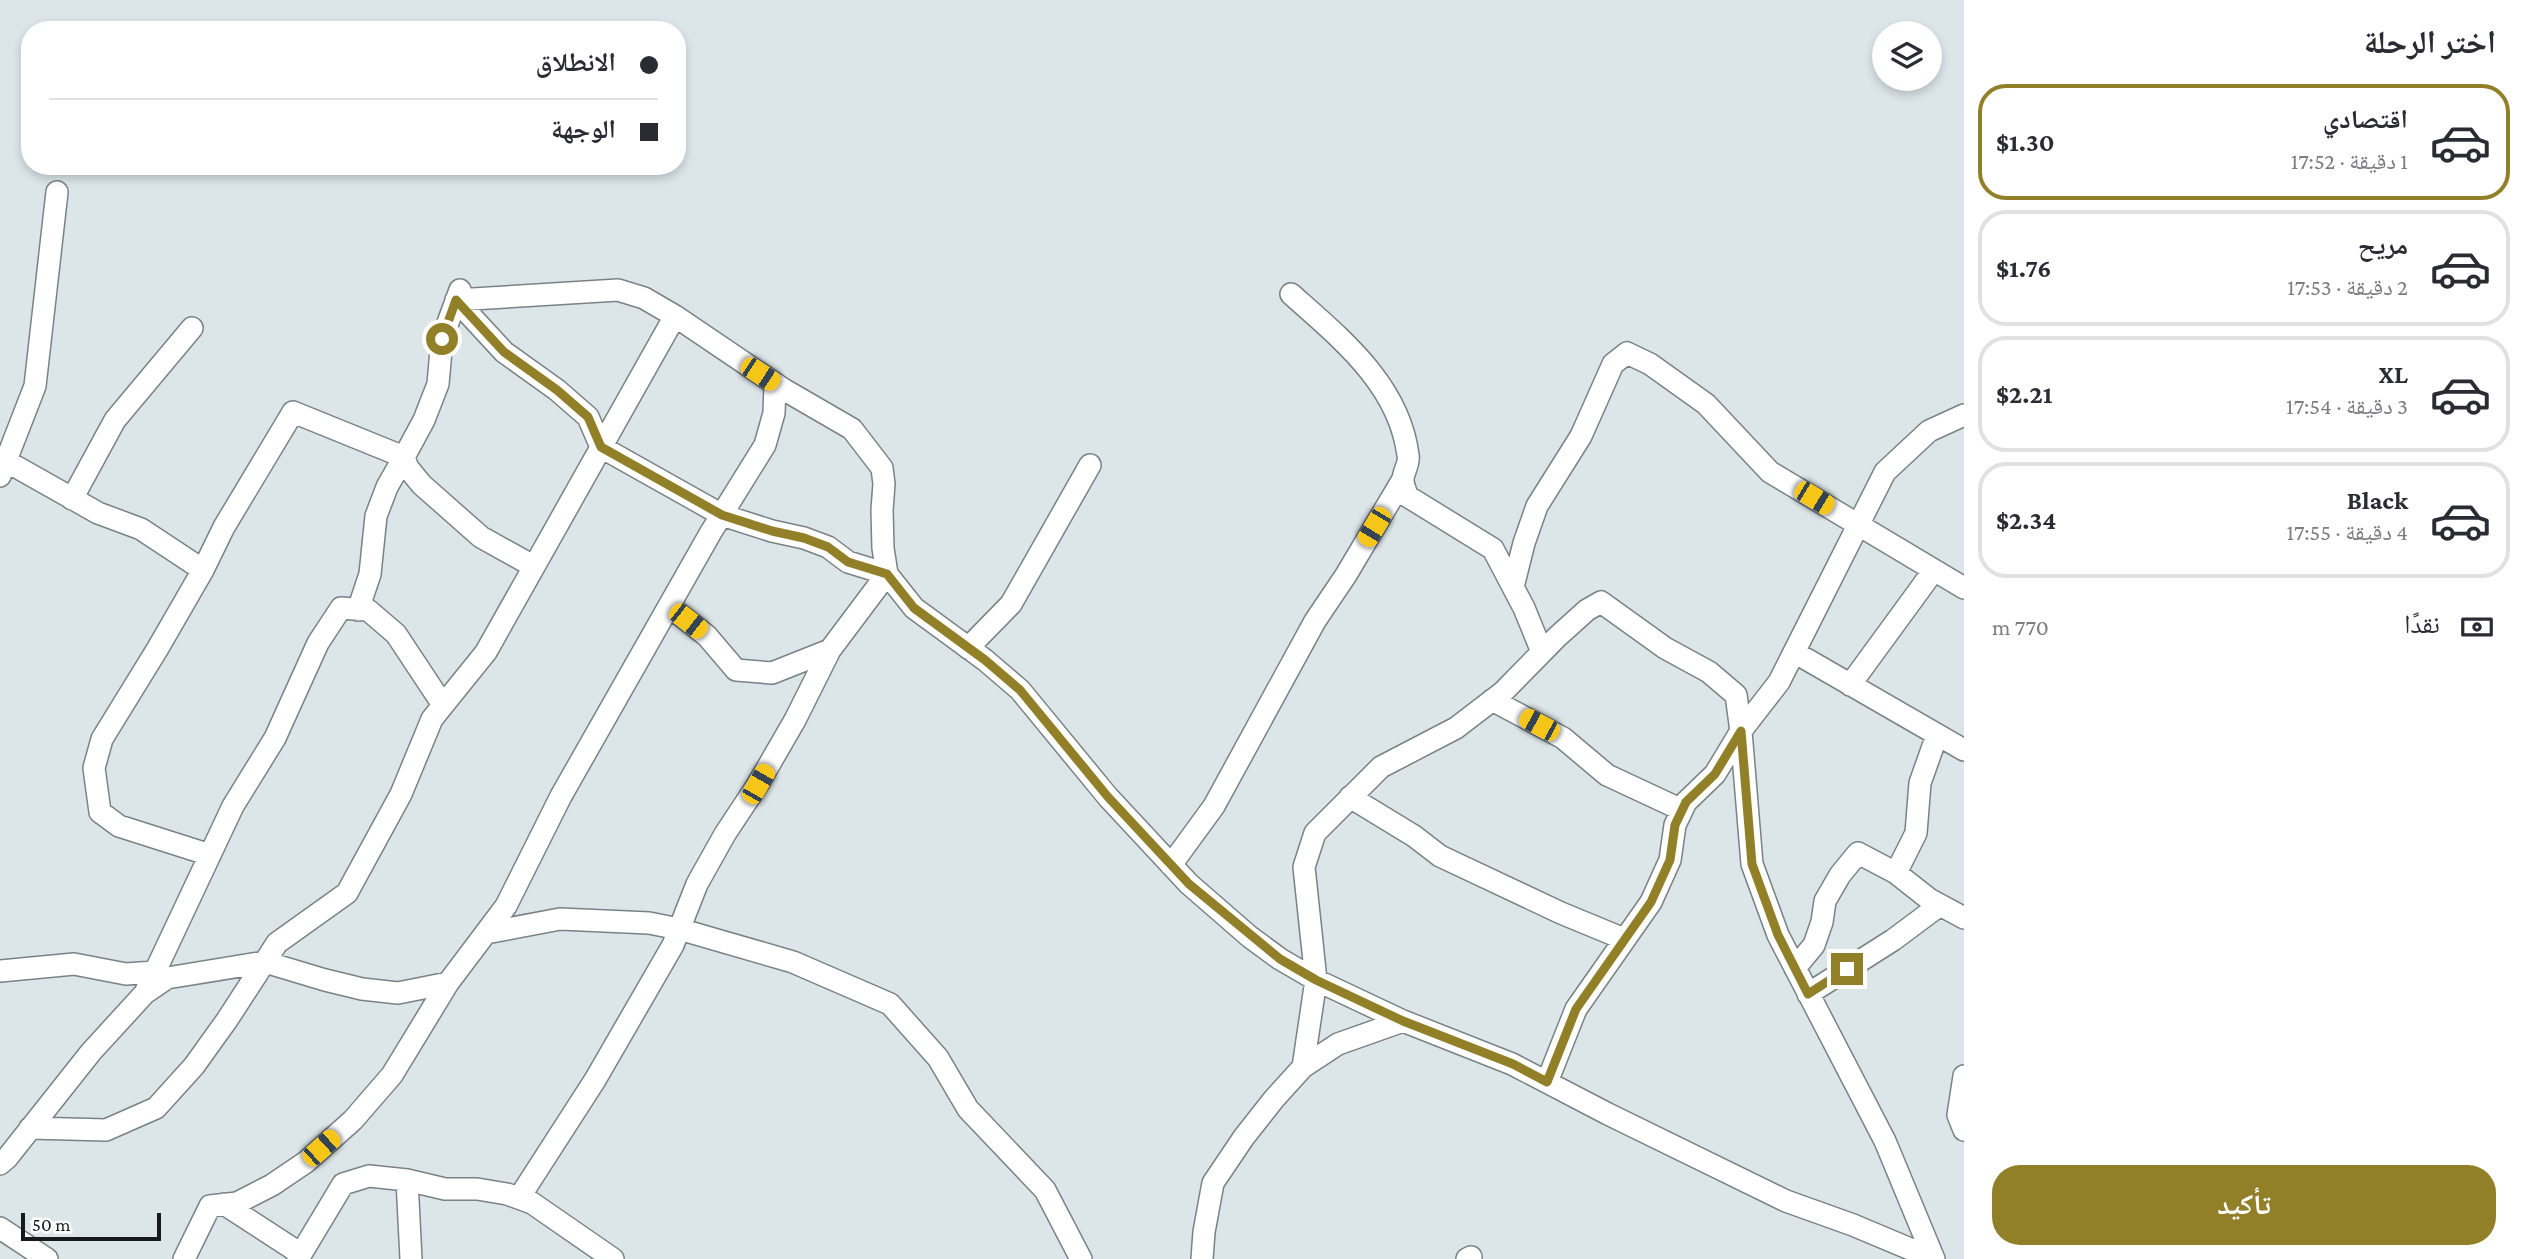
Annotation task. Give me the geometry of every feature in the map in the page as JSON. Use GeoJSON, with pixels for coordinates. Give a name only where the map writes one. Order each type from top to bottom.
{"type":"FeatureCollection","features":[{"type":"Feature","properties":{"kind":"street"},"geometry":{"type":"LineString","coordinates":[[58,192],[35,386],[3,469],[98,513],[141,529],[204,570]]}},
{"type":"Feature","properties":{"kind":"street"},"geometry":{"type":"LineString","coordinates":[[458,294],[618,290],[643,298],[852,429],[882,468],[883,548],[887,574],[914,608],[1020,690],[1108,797],[1189,884],[1250,937],[1280,959],[1316,980],[1403,1021],[1513,1064],[1786,1201],[1853,1225],[1934,1259],[1885,1141],[1778,935],[1752,864],[1736,695],[1709,672],[1665,648],[1601,602],[1587,610],[1492,701],[1456,728],[1381,766],[1315,833],[1304,867],[1316,980],[1303,1067]]}},
{"type":"Feature","properties":{"kind":"street"},"geometry":{"type":"LineString","coordinates":[[458,294],[504,352],[557,390],[588,417],[601,447],[722,515],[804,538],[828,547],[848,562],[887,574]]}},
{"type":"Feature","properties":{"kind":"street"},"geometry":{"type":"LineString","coordinates":[[358,610],[370,574],[376,516],[387,487],[424,420],[438,384],[442,339],[458,294]]}},
{"type":"Feature","properties":{"kind":"street"},"geometry":{"type":"LineString","coordinates":[[1171,865],[1214,806],[1315,621],[1346,575],[1403,479],[1409,458],[1403,431],[1388,395],[1359,356],[1291,294]]}},
{"type":"Feature","properties":{"kind":"street"},"geometry":{"type":"LineString","coordinates":[[30,1128],[106,1130],[156,1108],[194,1066],[277,943],[347,893],[401,794],[432,719],[486,652],[675,316]]}},
{"type":"Feature","properties":{"kind":"street"},"geometry":{"type":"LineString","coordinates":[[72,499],[115,420],[192,328]]}},
{"type":"Feature","properties":{"kind":"street"},"geometry":{"type":"LineString","coordinates":[[1513,587],[1524,542],[1537,506],[1581,436],[1613,364],[1627,353],[1650,364],[1706,404],[1770,472],[1964,587]]}},
{"type":"Feature","properties":{"kind":"street"},"geometry":{"type":"LineString","coordinates":[[184,1259],[210,1206],[237,1203],[272,1185],[306,1161],[353,1120],[392,1075],[447,983],[506,906],[561,796],[765,445],[774,413],[775,383]]}},
{"type":"Feature","properties":{"kind":"street"},"geometry":{"type":"LineString","coordinates":[[210,855],[119,826],[100,812],[94,768],[102,739],[204,570],[224,527],[293,412],[404,457],[408,468],[422,485],[481,537],[533,566]]}},
{"type":"Feature","properties":{"kind":"street"},"geometry":{"type":"LineString","coordinates":[[1547,1082],[1576,1009],[1651,902],[1670,860],[1675,825],[1686,802],[1715,774],[1741,731],[1779,682],[1885,472],[1929,431],[1964,415]]}},
{"type":"Feature","properties":{"kind":"street"},"geometry":{"type":"LineString","coordinates":[[968,648],[1011,604],[1090,466]]}},
{"type":"Feature","properties":{"kind":"street"},"geometry":{"type":"LineString","coordinates":[[1403,479],[1406,496],[1493,549],[1542,652]]}},
{"type":"Feature","properties":{"kind":"street"},"geometry":{"type":"LineString","coordinates":[[1850,684],[1934,570]]}},
{"type":"Feature","properties":{"kind":"street"},"geometry":{"type":"LineString","coordinates":[[519,1198],[595,1080],[673,945],[697,884],[771,763],[830,650],[887,574]]}},
{"type":"Feature","properties":{"kind":"street"},"geometry":{"type":"LineString","coordinates":[[669,606],[707,636],[736,670],[772,673],[830,650]]}},
{"type":"Feature","properties":{"kind":"street"},"geometry":{"type":"LineString","coordinates":[[0,1164],[91,1052],[161,975],[233,806],[275,738],[318,643],[341,608],[368,610],[396,634],[443,705]]}},
{"type":"Feature","properties":{"kind":"street"},"geometry":{"type":"LineString","coordinates":[[1794,653],[1964,750]]}},
{"type":"Feature","properties":{"kind":"street"},"geometry":{"type":"LineString","coordinates":[[1492,701],[1563,738],[1607,775],[1682,810]]}},
{"type":"Feature","properties":{"kind":"street"},"geometry":{"type":"LineString","coordinates":[[1896,873],[1916,833],[1920,783],[1937,735]]}},
{"type":"Feature","properties":{"kind":"street"},"geometry":{"type":"LineString","coordinates":[[1350,797],[1414,835],[1440,856],[1561,913],[1624,939]]}},
{"type":"Feature","properties":{"kind":"street"},"geometry":{"type":"LineString","coordinates":[[1795,968],[1814,946],[1825,901],[1840,875],[1858,853],[1896,873],[1940,905],[1964,918]]}},
{"type":"Feature","properties":{"kind":"street"},"geometry":{"type":"LineString","coordinates":[[1808,994],[1893,940],[1940,905]]}},
{"type":"Feature","properties":{"kind":"street"},"geometry":{"type":"LineString","coordinates":[[486,933],[560,919],[649,923],[793,962],[890,1004],[938,1058],[968,1110],[1045,1190],[1081,1259]]}},
{"type":"Feature","properties":{"kind":"street"},"geometry":{"type":"LineString","coordinates":[[0,971],[74,964],[126,974],[161,975],[265,962],[325,980],[386,992],[398,993],[447,983]]}},
{"type":"Feature","properties":{"kind":"street"},"geometry":{"type":"LineString","coordinates":[[1202,1259],[1213,1183],[1244,1137],[1303,1067],[1338,1044],[1403,1021]]}},
{"type":"Feature","properties":{"kind":"street"},"geometry":{"type":"LineString","coordinates":[[1964,1076],[1958,1115],[1964,1130]]}},
{"type":"Feature","properties":{"kind":"street"},"geometry":{"type":"LineString","coordinates":[[224,1204],[299,1256],[343,1184],[369,1176],[407,1180],[445,1189],[477,1189],[532,1203],[613,1259]]}},
{"type":"Feature","properties":{"kind":"street"},"geometry":{"type":"LineString","coordinates":[[407,1180],[411,1259]]}},
{"type":"Feature","properties":{"kind":"street"},"geometry":{"type":"LineString","coordinates":[[0,1228],[47,1259]]}},
{"type":"Feature","properties":{"kind":"route"},"geometry":{"type":"LineString","coordinates":[[442,339],[456,300],[504,352],[557,390],[588,417],[601,447],[722,515],[804,538],[828,547],[848,562],[887,574],[914,608],[985,660],[1020,690],[1108,797],[1189,884],[1250,937],[1316,980],[1403,1021],[1513,1064],[1547,1082],[1576,1009],[1651,902],[1670,860],[1675,825],[1686,802],[1715,774],[1741,731],[1752,864],[1778,935],[1808,994],[1847,969]]}}]}
